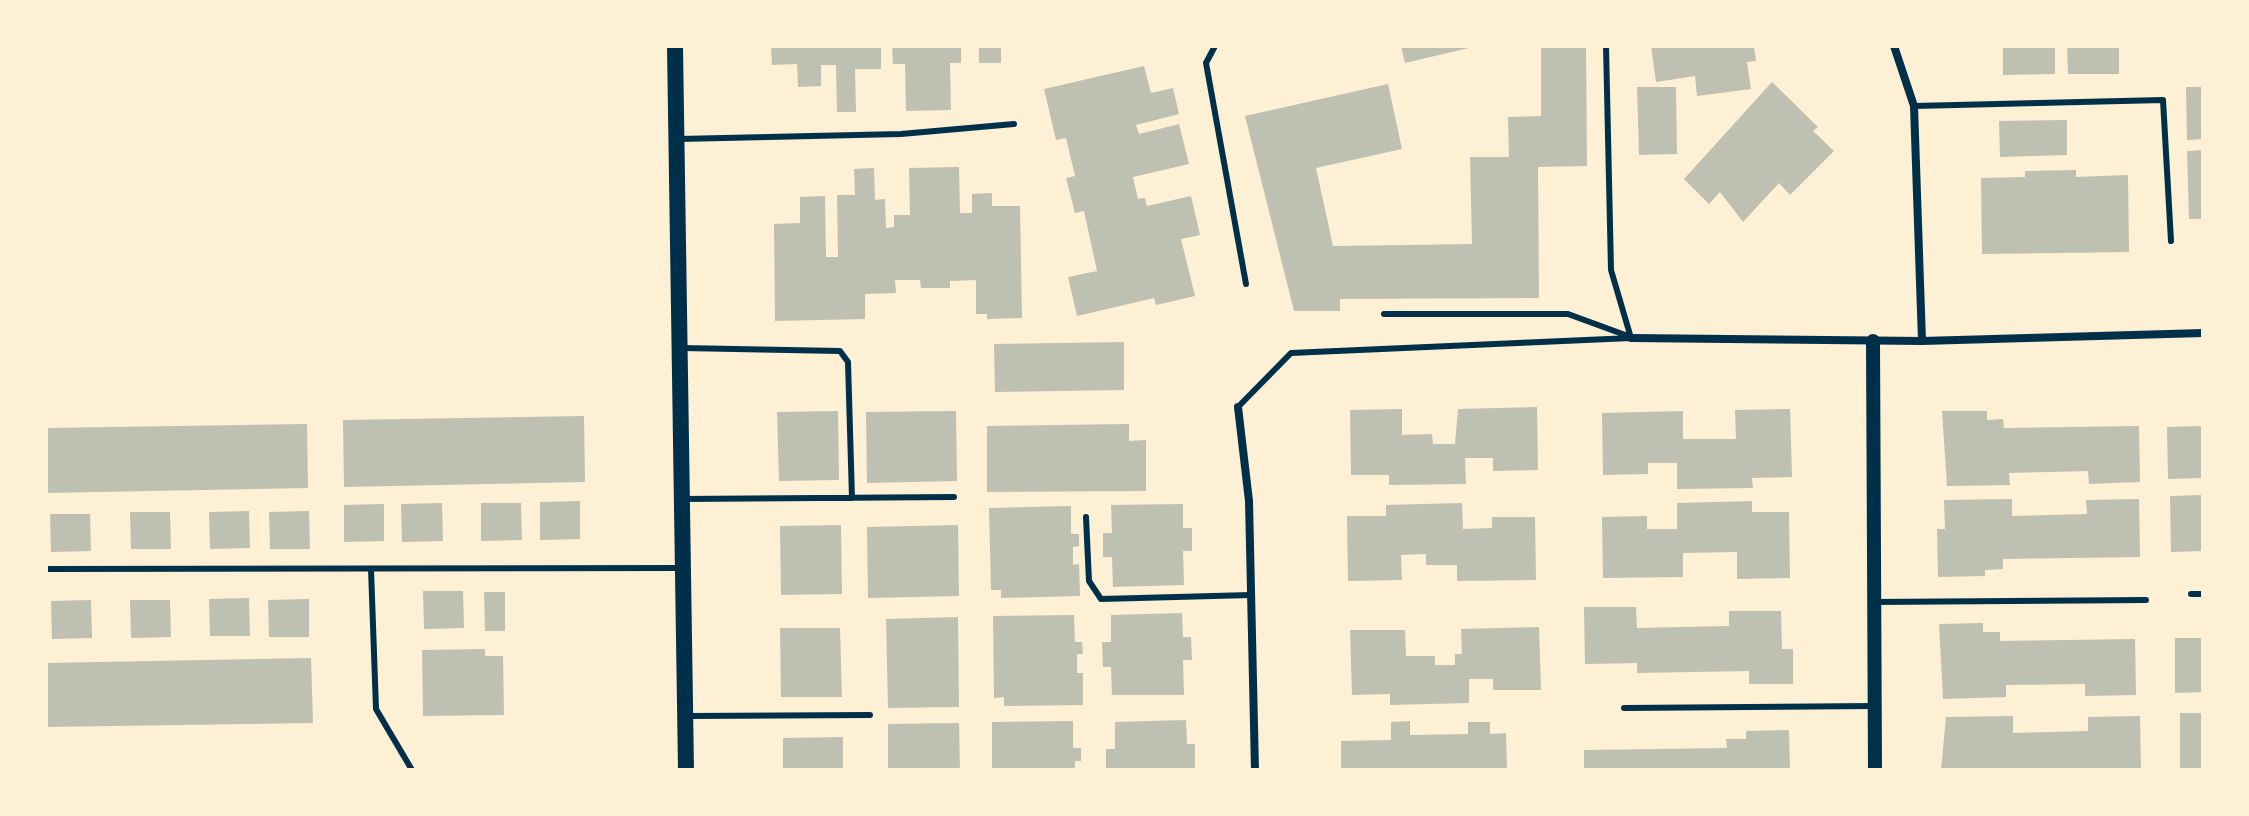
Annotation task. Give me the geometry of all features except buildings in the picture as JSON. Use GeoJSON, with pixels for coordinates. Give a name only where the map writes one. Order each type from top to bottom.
{"type":"FeatureCollection","features":[{"type":"Feature","properties":{"kind":"main road"},"geometry":{"type":"LineString","coordinates":[[675,46],[686,770]]}},
{"type":"Feature","properties":{"kind":"street"},"geometry":{"type":"LineString","coordinates":[[1894,46],[1914,106],[1922,341]]}},
{"type":"Feature","properties":{"kind":"street"},"geometry":{"type":"LineString","coordinates":[[1631,338],[1922,341],[2203,333]]}},
{"type":"Feature","properties":{"kind":"street"},"geometry":{"type":"LineString","coordinates":[[1873,341],[1875,770]]}},
{"type":"Feature","properties":{"kind":"street"},"geometry":{"type":"LineString","coordinates":[[1238,407],[1249,501],[1255,770]]}},
{"type":"Feature","properties":{"kind":"lane"},"geometry":{"type":"LineString","coordinates":[[1215,46],[1206,63],[1246,284]]}},
{"type":"Feature","properties":{"kind":"lane"},"geometry":{"type":"LineString","coordinates":[[1606,46],[1611,270],[1631,338]]}},
{"type":"Feature","properties":{"kind":"lane"},"geometry":{"type":"LineString","coordinates":[[1914,106],[2163,100],[2171,241]]}},
{"type":"Feature","properties":{"kind":"lane"},"geometry":{"type":"LineString","coordinates":[[676,139],[901,134],[1014,124]]}},
{"type":"Feature","properties":{"kind":"lane"},"geometry":{"type":"LineString","coordinates":[[1384,314],[1568,314],[1631,338]]}},
{"type":"Feature","properties":{"kind":"lane"},"geometry":{"type":"LineString","coordinates":[[1238,407],[1291,353],[1631,338]]}},
{"type":"Feature","properties":{"kind":"lane"},"geometry":{"type":"LineString","coordinates":[[680,348],[840,351],[848,362],[852,498]]}},
{"type":"Feature","properties":{"kind":"lane"},"geometry":{"type":"LineString","coordinates":[[682,499],[954,497]]}},
{"type":"Feature","properties":{"kind":"lane"},"geometry":{"type":"LineString","coordinates":[[1086,517],[1089,581],[1101,599],[1251,595]]}},
{"type":"Feature","properties":{"kind":"lane"},"geometry":{"type":"LineString","coordinates":[[46,569],[684,568]]}},
{"type":"Feature","properties":{"kind":"lane"},"geometry":{"type":"LineString","coordinates":[[371,569],[376,709],[412,770]]}},
{"type":"Feature","properties":{"kind":"lane"},"geometry":{"type":"LineString","coordinates":[[2191,594],[2203,594]]}},
{"type":"Feature","properties":{"kind":"lane"},"geometry":{"type":"LineString","coordinates":[[1874,602],[2146,600]]}},
{"type":"Feature","properties":{"kind":"lane"},"geometry":{"type":"LineString","coordinates":[[1624,708],[1875,706]]}},
{"type":"Feature","properties":{"kind":"lane"},"geometry":{"type":"LineString","coordinates":[[685,716],[870,715]]}}]}
